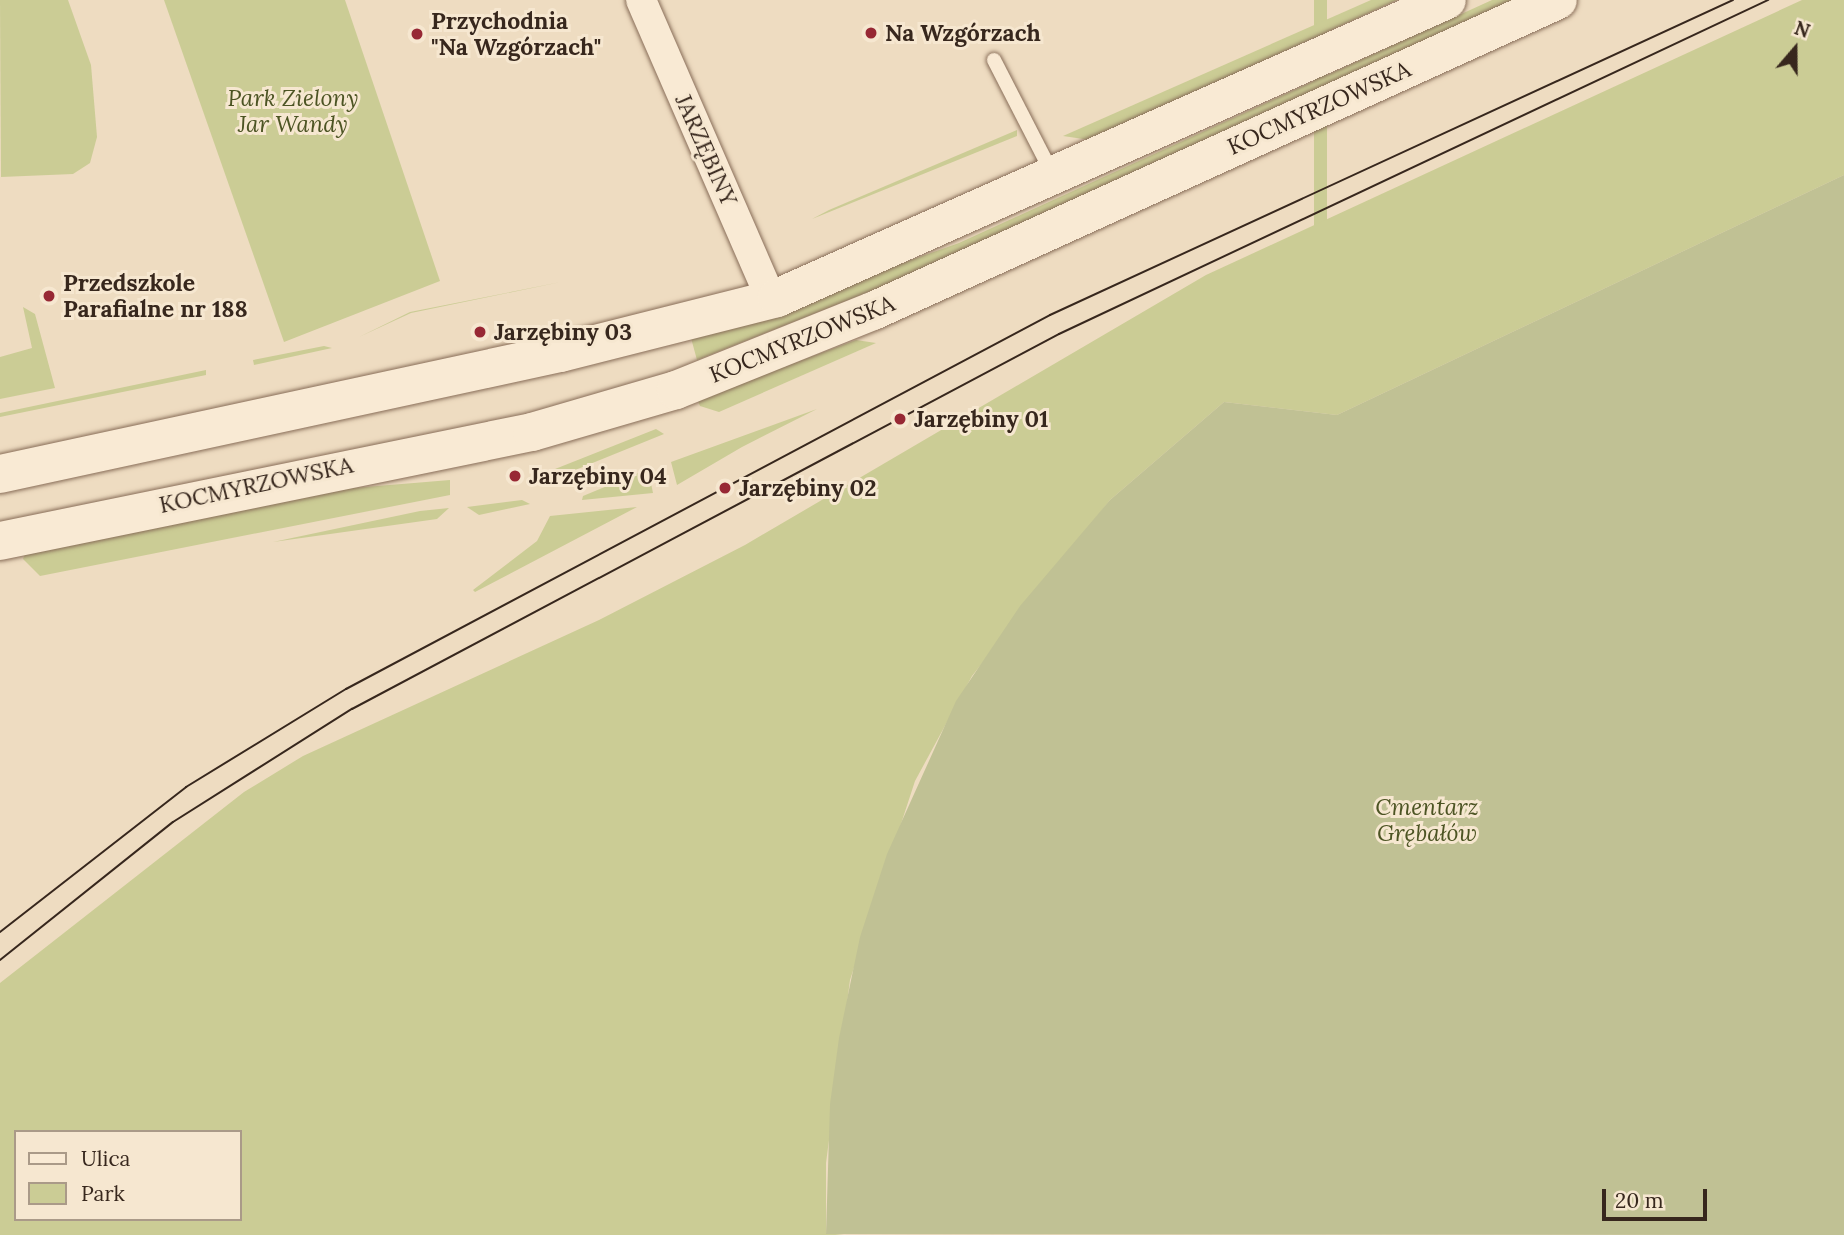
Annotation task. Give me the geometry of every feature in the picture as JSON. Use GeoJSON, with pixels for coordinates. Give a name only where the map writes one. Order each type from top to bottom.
{"type":"FeatureCollection","features":[{"type":"Feature","properties":{"kind":"main road","name":"KOCMYRZOWSKA"},"geometry":{"type":"LineString","coordinates":[[0,474],[560,353],[771,299],[1055,177],[1447,0]]}},
{"type":"Feature","properties":{"kind":"main road","name":"KOCMYRZOWSKA"},"geometry":{"type":"LineString","coordinates":[[0,541],[532,432],[676,390],[873,311],[1558,0]]}},
{"type":"Feature","properties":{"kind":"street","name":"JARZĘBINY"},"geometry":{"type":"LineString","coordinates":[[641,0],[771,299]]}},
{"type":"Feature","properties":{"kind":"lane"},"geometry":{"type":"LineString","coordinates":[[994,60],[1055,177]]}},
{"type":"Feature","properties":{"kind":"green space"},"geometry":{"type":"Polygon","coordinates":[[[0,0],[68,0],[91,65],[97,137],[90,163],[73,174],[1,177],[0,0]]]}},
{"type":"Feature","properties":{"kind":"green space","name":"Park Zielony Jar Wandy"},"geometry":{"type":"Polygon","coordinates":[[[164,0],[345,0],[440,281],[284,342],[164,0]]]}},
{"type":"Feature","properties":{"kind":"green space"},"geometry":{"type":"Polygon","coordinates":[[[1314,0],[1327,0],[1327,300],[1314,300],[1314,0]]]}},
{"type":"Feature","properties":{"kind":"green space"},"geometry":{"type":"Polygon","coordinates":[[[1371,0],[1397,0],[1090,140],[1063,136],[1371,0]]]}},
{"type":"Feature","properties":{"kind":"green space"},"geometry":{"type":"Polygon","coordinates":[[[1492,0],[1517,0],[906,277],[697,360],[691,338],[959,243],[1492,0]]]}},
{"type":"Feature","properties":{"kind":"green space"},"geometry":{"type":"Polygon","coordinates":[[[1802,0],[1844,0],[1844,175],[1337,415],[1224,402],[1110,500],[972,676],[915,781],[850,980],[826,1163],[826,1233],[844,1235],[0,1235],[0,983],[244,792],[303,756],[599,620],[745,545],[1206,275],[1802,0]]]}},
{"type":"Feature","properties":{"kind":"green space"},"geometry":{"type":"Polygon","coordinates":[[[1017,130],[1017,136],[812,219],[829,210],[1017,130]]]}},
{"type":"Feature","properties":{"kind":"green space","name":"Cmentarz Grębałów"},"geometry":{"type":"Polygon","coordinates":[[[1844,175],[1844,1235],[826,1234],[830,1104],[839,1038],[860,937],[887,854],[956,701],[1020,606],[1110,500],[1224,402],[1337,415],[1844,175]]]}},
{"type":"Feature","properties":{"kind":"green space"},"geometry":{"type":"Polygon","coordinates":[[[561,282],[411,313],[359,337],[410,312],[561,282]]]}},
{"type":"Feature","properties":{"kind":"green space"},"geometry":{"type":"Polygon","coordinates":[[[23,307],[35,314],[55,388],[0,399],[0,357],[32,348],[23,307]]]}},
{"type":"Feature","properties":{"kind":"green space"},"geometry":{"type":"Polygon","coordinates":[[[856,340],[876,343],[719,412],[700,406],[697,399],[856,340]]]}},
{"type":"Feature","properties":{"kind":"green space"},"geometry":{"type":"Polygon","coordinates":[[[324,346],[332,348],[254,365],[253,360],[324,346]]]}},
{"type":"Feature","properties":{"kind":"green space"},"geometry":{"type":"Polygon","coordinates":[[[206,370],[206,375],[0,417],[0,413],[206,370]]]}},
{"type":"Feature","properties":{"kind":"green space"},"geometry":{"type":"Polygon","coordinates":[[[817,409],[742,447],[677,485],[671,462],[817,409]]]}},
{"type":"Feature","properties":{"kind":"green space"},"geometry":{"type":"Polygon","coordinates":[[[656,429],[664,434],[553,479],[550,471],[656,429]]]}},
{"type":"Feature","properties":{"kind":"green space"},"geometry":{"type":"Polygon","coordinates":[[[648,469],[653,493],[582,500],[583,496],[648,469]]]}},
{"type":"Feature","properties":{"kind":"green space"},"geometry":{"type":"Polygon","coordinates":[[[450,480],[450,495],[40,576],[23,559],[25,553],[329,490],[450,480]]]}},
{"type":"Feature","properties":{"kind":"green space"},"geometry":{"type":"Polygon","coordinates":[[[522,500],[530,504],[479,515],[467,507],[522,500]]]}},
{"type":"Feature","properties":{"kind":"green space"},"geometry":{"type":"Polygon","coordinates":[[[637,507],[475,592],[473,590],[537,541],[550,516],[637,507]]]}},
{"type":"Feature","properties":{"kind":"green space"},"geometry":{"type":"Polygon","coordinates":[[[449,508],[437,519],[273,542],[420,511],[449,508]]]}},
{"type":"Feature","properties":{"kind":"tram line"},"geometry":{"type":"LineString","coordinates":[[0,932],[186,787],[346,689],[1050,315],[1733,0]]}},
{"type":"Feature","properties":{"kind":"tram line"},"geometry":{"type":"LineString","coordinates":[[0,960],[173,822],[352,709],[1059,334],[1768,0]]}},
{"type":"Feature","properties":{"kind":"place","name":"Na Wzgórzach"},"geometry":{"type":"Point","coordinates":[871,33]}},
{"type":"Feature","properties":{"kind":"place","name":"Przychodnia \"Na Wzgórzach\""},"geometry":{"type":"Point","coordinates":[417,34]}},
{"type":"Feature","properties":{"kind":"place","name":"Przedszkole Parafialne nr 188"},"geometry":{"type":"Point","coordinates":[49,296]}},
{"type":"Feature","properties":{"kind":"place","name":"Jarzębiny 03"},"geometry":{"type":"Point","coordinates":[480,332]}},
{"type":"Feature","properties":{"kind":"place","name":"Jarzębiny 01"},"geometry":{"type":"Point","coordinates":[900,419]}},
{"type":"Feature","properties":{"kind":"place","name":"Jarzębiny 04"},"geometry":{"type":"Point","coordinates":[515,476]}},
{"type":"Feature","properties":{"kind":"place","name":"Jarzębiny 02"},"geometry":{"type":"Point","coordinates":[725,488]}}]}
